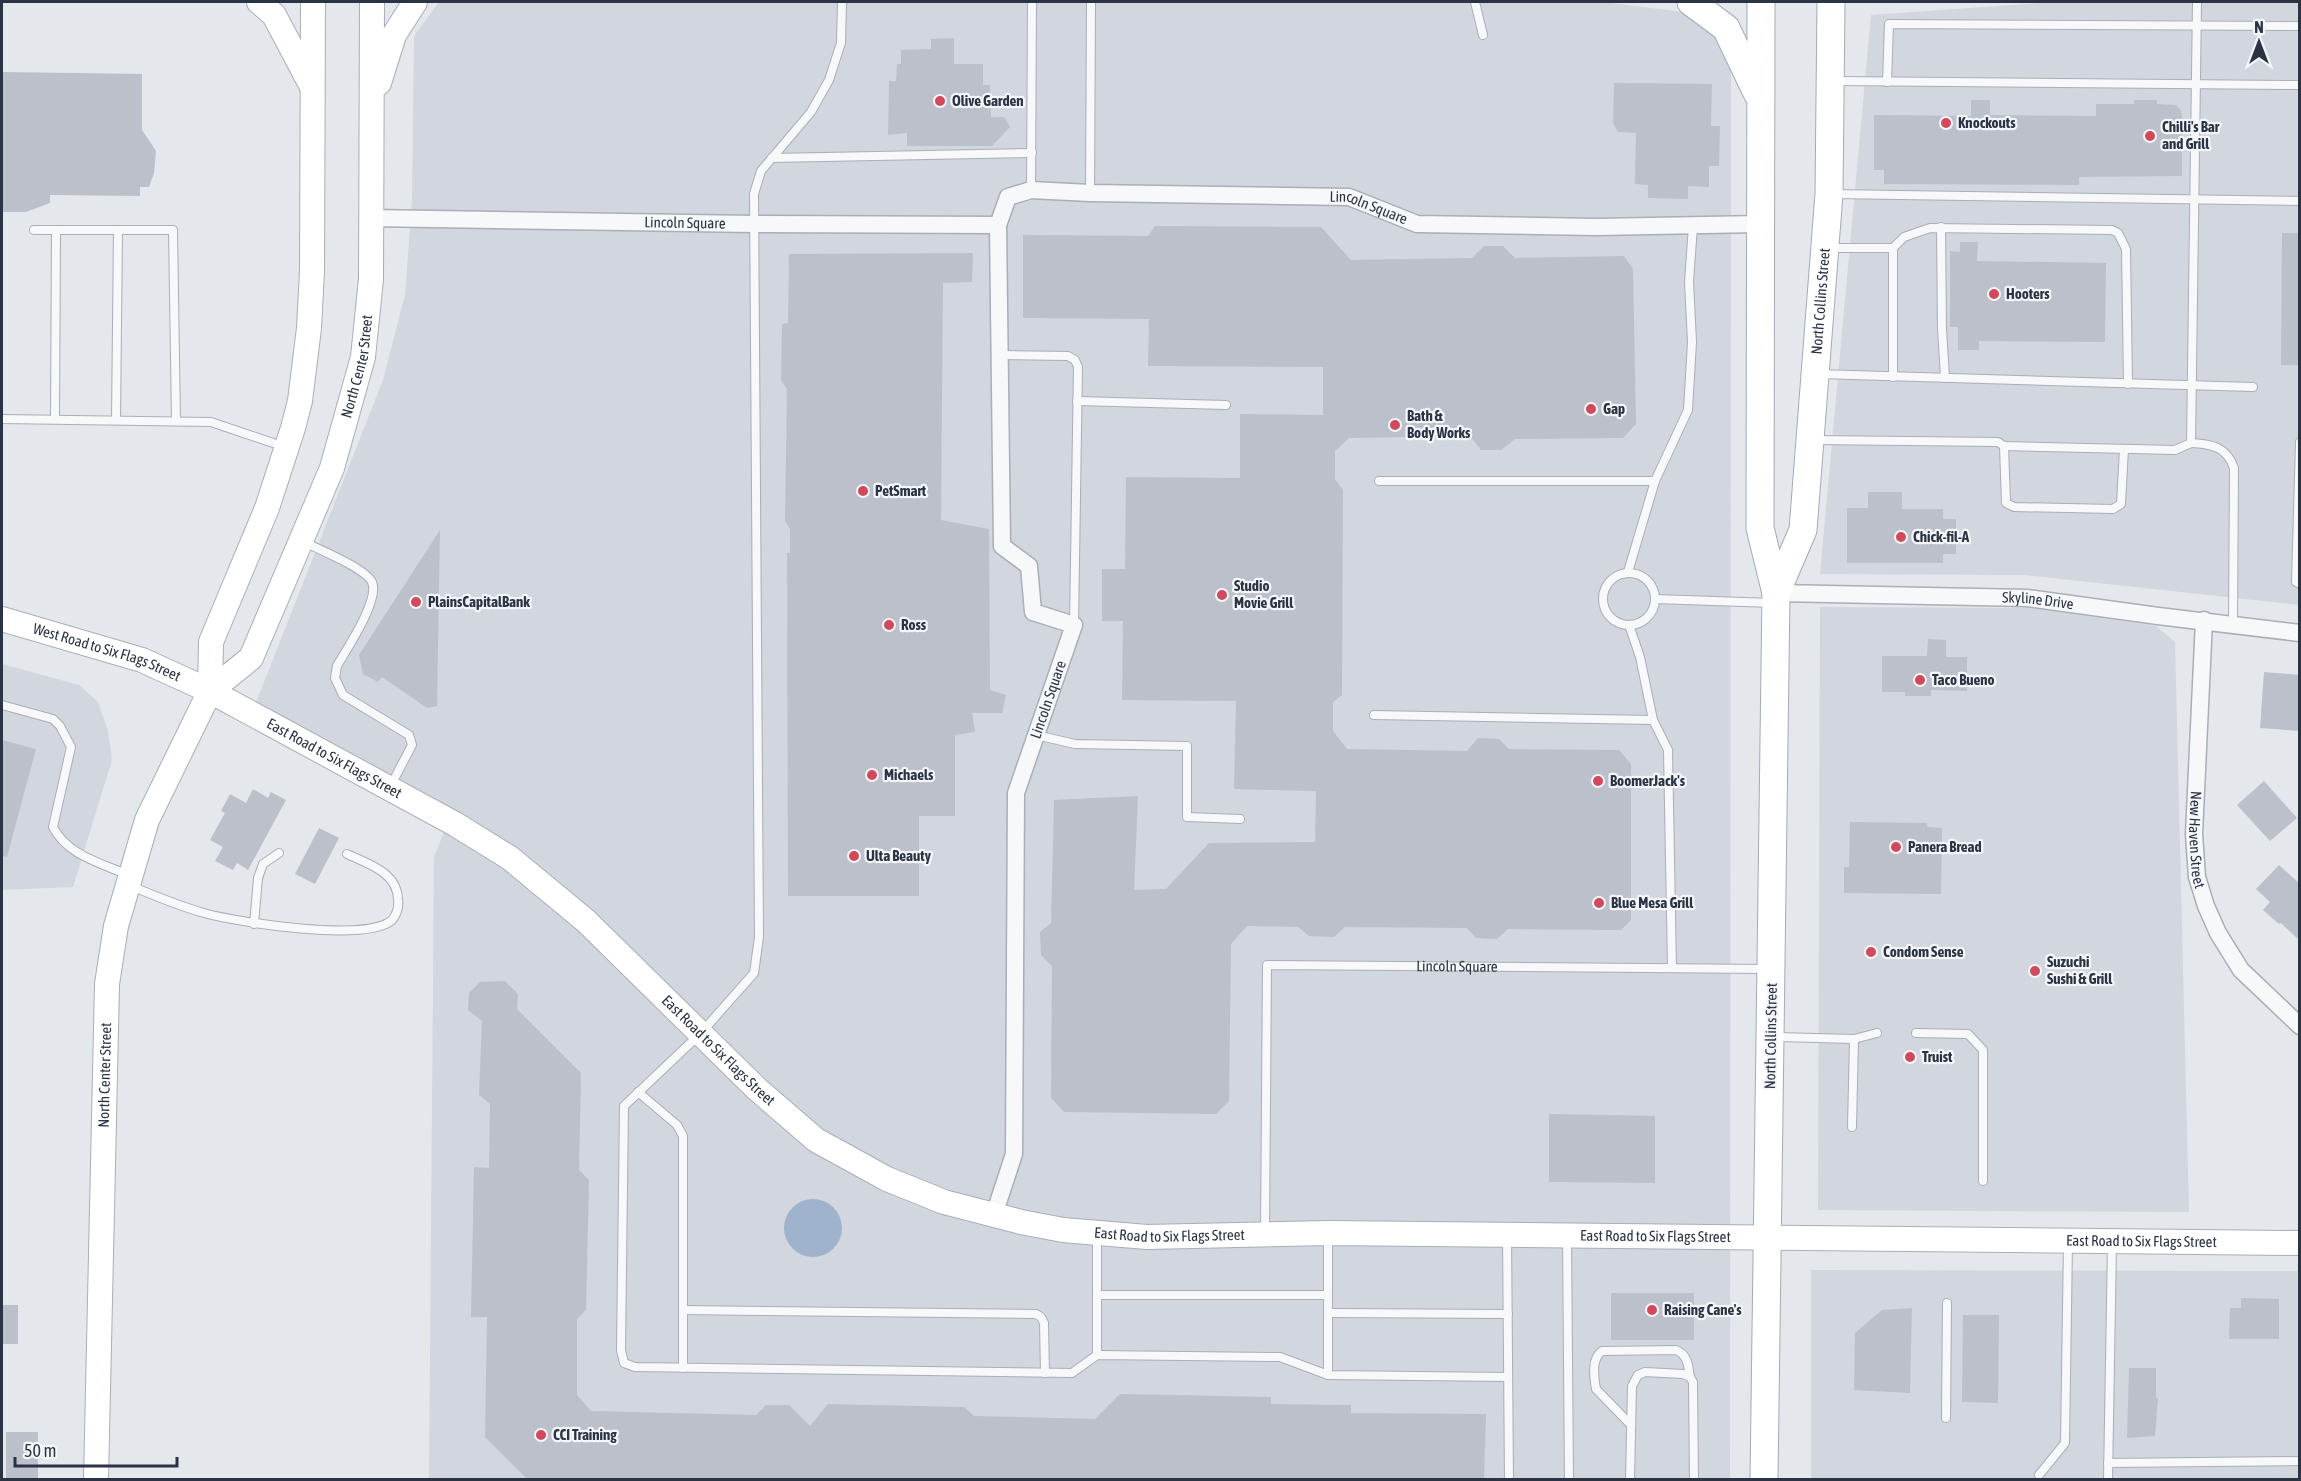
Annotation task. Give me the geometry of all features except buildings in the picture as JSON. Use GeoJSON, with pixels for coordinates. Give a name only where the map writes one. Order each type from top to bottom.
{"type":"FeatureCollection","features":[{"type":"Feature","properties":{"kind":"main road"},"geometry":{"type":"LineString","coordinates":[[1692,2],[1726,28],[1759,99]]}},
{"type":"Feature","properties":{"kind":"main road","name":"North Collins Street"},"geometry":{"type":"LineString","coordinates":[[1761,2],[1759,99],[1760,528],[1776,598],[1764,1479]]}},
{"type":"Feature","properties":{"kind":"main road","name":"North Collins Street"},"geometry":{"type":"LineString","coordinates":[[1776,598],[1803,530],[1829,194],[1831,2]]}},
{"type":"Feature","properties":{"kind":"street"},"geometry":{"type":"LineString","coordinates":[[259,2],[274,15],[313,88]]}},
{"type":"Feature","properties":{"kind":"street","name":"North Center Street"},"geometry":{"type":"LineString","coordinates":[[96,1479],[107,984],[116,926],[147,820],[210,691],[211,642],[267,508],[287,448],[303,384],[312,271],[313,2]]}},
{"type":"Feature","properties":{"kind":"street","name":"North Center Street"},"geometry":{"type":"LineString","coordinates":[[210,691],[251,658],[332,468],[363,357],[371,279],[372,2]]}},
{"type":"Feature","properties":{"kind":"street"},"geometry":{"type":"LineString","coordinates":[[370,111],[394,35],[415,2]]}},
{"type":"Feature","properties":{"kind":"street","name":"Lincoln Square"},"geometry":{"type":"LineString","coordinates":[[994,1215],[1014,1154],[1016,792],[1074,625],[1033,612],[1029,566],[1002,546],[998,225],[1008,197],[1031,190],[1090,193],[1349,196],[1417,224],[1596,227],[1760,224]]}},
{"type":"Feature","properties":{"kind":"street","name":"Lincoln Square"},"geometry":{"type":"LineString","coordinates":[[371,218],[998,225]]}},
{"type":"Feature","properties":{"kind":"street","name":"Skyline Drive"},"geometry":{"type":"LineString","coordinates":[[1776,598],[2027,598],[2300,633]]}},
{"type":"Feature","properties":{"kind":"street","name":"West Road to Six Flags Street"},"geometry":{"type":"LineString","coordinates":[[2,619],[142,660],[210,691]]}},
{"type":"Feature","properties":{"kind":"street","name":"New Haven Street"},"geometry":{"type":"LineString","coordinates":[[2204,620],[2194,834],[2198,877],[2217,933],[2241,970],[2300,1026]]}},
{"type":"Feature","properties":{"kind":"street","name":"East Road to Six Flags Street"},"geometry":{"type":"LineString","coordinates":[[210,691],[455,824],[510,858],[586,921],[757,1089],[816,1140],[887,1179],[944,1202],[1032,1224],[1097,1234],[1147,1237],[1328,1233],[2300,1243]]}},
{"type":"Feature","properties":{"kind":"lane"},"geometry":{"type":"LineString","coordinates":[[842,2],[841,44],[829,80],[811,111],[761,171],[754,194],[759,937],[754,973],[701,1034],[624,1106],[621,1350],[624,1363],[635,1367],[1072,1373],[1097,1355],[1280,1357],[1328,1375],[1508,1377]]}},
{"type":"Feature","properties":{"kind":"lane"},"geometry":{"type":"LineString","coordinates":[[1031,190],[1032,2]]}},
{"type":"Feature","properties":{"kind":"lane"},"geometry":{"type":"LineString","coordinates":[[1090,193],[1091,2]]}},
{"type":"Feature","properties":{"kind":"lane"},"geometry":{"type":"LineString","coordinates":[[1475,2],[1483,35]]}},
{"type":"Feature","properties":{"kind":"lane"},"geometry":{"type":"LineString","coordinates":[[2191,443],[2197,2]]}},
{"type":"Feature","properties":{"kind":"lane"},"geometry":{"type":"LineString","coordinates":[[1887,82],[1889,24],[2300,26]]}},
{"type":"Feature","properties":{"kind":"lane"},"geometry":{"type":"LineString","coordinates":[[1831,81],[2300,85]]}},
{"type":"Feature","properties":{"kind":"lane"},"geometry":{"type":"LineString","coordinates":[[772,158],[1032,153]]}},
{"type":"Feature","properties":{"kind":"lane"},"geometry":{"type":"LineString","coordinates":[[1829,194],[2300,201]]}},
{"type":"Feature","properties":{"kind":"lane"},"geometry":{"type":"LineString","coordinates":[[1628,572],[1654,481],[1688,410],[1692,342],[1689,282],[1693,226]]}},
{"type":"Feature","properties":{"kind":"lane"},"geometry":{"type":"LineString","coordinates":[[1825,248],[1893,248],[1913,232],[1941,227],[2112,230],[2118,233],[2126,249],[2128,268],[2128,384]]}},
{"type":"Feature","properties":{"kind":"lane"},"geometry":{"type":"LineString","coordinates":[[1941,227],[1946,378]]}},
{"type":"Feature","properties":{"kind":"lane"},"geometry":{"type":"LineString","coordinates":[[34,230],[173,230],[176,421]]}},
{"type":"Feature","properties":{"kind":"lane"},"geometry":{"type":"LineString","coordinates":[[55,419],[56,230]]}},
{"type":"Feature","properties":{"kind":"lane"},"geometry":{"type":"LineString","coordinates":[[116,420],[118,230]]}},
{"type":"Feature","properties":{"kind":"lane"},"geometry":{"type":"LineString","coordinates":[[1893,248],[1893,377]]}},
{"type":"Feature","properties":{"kind":"lane"},"geometry":{"type":"LineString","coordinates":[[999,355],[1068,356],[1075,360],[1078,367],[1074,625]]}},
{"type":"Feature","properties":{"kind":"lane"},"geometry":{"type":"LineString","coordinates":[[1815,374],[2253,387]]}},
{"type":"Feature","properties":{"kind":"lane"},"geometry":{"type":"LineString","coordinates":[[1077,401],[1226,405]]}},
{"type":"Feature","properties":{"kind":"lane"},"geometry":{"type":"LineString","coordinates":[[2,419],[211,422],[287,448]]}},
{"type":"Feature","properties":{"kind":"lane"},"geometry":{"type":"LineString","coordinates":[[1811,440],[1998,442],[2004,446],[2175,450],[2191,443],[2219,448],[2227,453],[2234,468],[2233,624]]}},
{"type":"Feature","properties":{"kind":"lane"},"geometry":{"type":"LineString","coordinates":[[2300,442],[2296,582],[2300,584]]}},
{"type":"Feature","properties":{"kind":"lane"},"geometry":{"type":"LineString","coordinates":[[2004,446],[2006,503],[2014,507],[2113,509],[2118,507],[2121,504],[2124,449]]}},
{"type":"Feature","properties":{"kind":"lane"},"geometry":{"type":"LineString","coordinates":[[1378,481],[1654,481]]}},
{"type":"Feature","properties":{"kind":"lane"},"geometry":{"type":"LineString","coordinates":[[301,540],[359,571],[371,581],[374,590],[371,604],[337,666],[335,678],[343,695],[409,735],[411,745],[390,788]]}},
{"type":"Feature","properties":{"kind":"lane"},"geometry":{"type":"LineString","coordinates":[[1628,572],[1644,577],[1654,591],[1655,599],[1654,607],[1644,620],[1629,625],[1614,620],[1608,614],[1603,598],[1608,583],[1613,578],[1628,572]]}},
{"type":"Feature","properties":{"kind":"lane"},"geometry":{"type":"LineString","coordinates":[[1655,599],[1776,598]]}},
{"type":"Feature","properties":{"kind":"lane"},"geometry":{"type":"LineString","coordinates":[[1629,625],[1640,657],[1653,720],[1668,750],[1672,968]]}},
{"type":"Feature","properties":{"kind":"lane"},"geometry":{"type":"LineString","coordinates":[[2,705],[53,719],[60,726],[71,747],[53,827],[59,839],[74,851],[175,904],[204,914],[254,924],[331,930],[382,925],[392,920],[398,911],[397,886],[387,874],[347,854]]}},
{"type":"Feature","properties":{"kind":"lane"},"geometry":{"type":"LineString","coordinates":[[1374,716],[1653,720]]}},
{"type":"Feature","properties":{"kind":"lane"},"geometry":{"type":"LineString","coordinates":[[1036,735],[1075,744],[1187,746],[1187,817],[1239,819]]}},
{"type":"Feature","properties":{"kind":"lane"},"geometry":{"type":"LineString","coordinates":[[254,924],[258,878],[263,864],[279,853]]}},
{"type":"Feature","properties":{"kind":"lane","name":"Lincoln Square"},"geometry":{"type":"LineString","coordinates":[[1265,1234],[1267,965],[1772,969]]}},
{"type":"Feature","properties":{"kind":"lane"},"geometry":{"type":"LineString","coordinates":[[1770,1037],[1854,1039],[1877,1034]]}},
{"type":"Feature","properties":{"kind":"lane"},"geometry":{"type":"LineString","coordinates":[[1916,1034],[1968,1034],[1983,1050],[1983,1181]]}},
{"type":"Feature","properties":{"kind":"lane"},"geometry":{"type":"LineString","coordinates":[[1852,1127],[1854,1039]]}},
{"type":"Feature","properties":{"kind":"lane"},"geometry":{"type":"LineString","coordinates":[[638,1092],[677,1125],[683,1136],[683,1368]]}},
{"type":"Feature","properties":{"kind":"lane"},"geometry":{"type":"LineString","coordinates":[[1328,1233],[1328,1375]]}},
{"type":"Feature","properties":{"kind":"lane"},"geometry":{"type":"LineString","coordinates":[[1097,1234],[1097,1355]]}},
{"type":"Feature","properties":{"kind":"lane"},"geometry":{"type":"LineString","coordinates":[[1507,1236],[1509,1479]]}},
{"type":"Feature","properties":{"kind":"lane"},"geometry":{"type":"LineString","coordinates":[[1567,1237],[1569,1479]]}},
{"type":"Feature","properties":{"kind":"lane"},"geometry":{"type":"LineString","coordinates":[[2039,1475],[2065,1443],[2068,1242]]}},
{"type":"Feature","properties":{"kind":"lane"},"geometry":{"type":"LineString","coordinates":[[2108,1479],[2112,1242]]}},
{"type":"Feature","properties":{"kind":"lane"},"geometry":{"type":"LineString","coordinates":[[1097,1294],[1328,1294]]}},
{"type":"Feature","properties":{"kind":"lane"},"geometry":{"type":"LineString","coordinates":[[1946,1418],[1947,1303]]}},
{"type":"Feature","properties":{"kind":"lane"},"geometry":{"type":"LineString","coordinates":[[683,1310],[1036,1314],[1044,1323],[1045,1373]]}},
{"type":"Feature","properties":{"kind":"lane"},"geometry":{"type":"LineString","coordinates":[[1328,1313],[1508,1314]]}},
{"type":"Feature","properties":{"kind":"lane"},"geometry":{"type":"LineString","coordinates":[[1631,1425],[1596,1389],[1595,1359],[1597,1355],[1602,1351],[1676,1350],[1683,1353],[1687,1359],[1694,1389],[1694,1479]]}},
{"type":"Feature","properties":{"kind":"lane"},"geometry":{"type":"LineString","coordinates":[[1630,1479],[1632,1386],[1638,1375],[1645,1372],[1683,1374],[1690,1377]]}},
{"type":"Feature","properties":{"kind":"lane"},"geometry":{"type":"LineString","coordinates":[[2108,1463],[2300,1461]]}},
{"type":"Feature","properties":{"kind":"shaded area"},"geometry":{"type":"Polygon","coordinates":[[[439,2],[1603,2],[1731,18],[1730,1479],[429,1479],[434,857],[452,812],[253,710],[383,380],[405,295],[412,200],[414,36],[439,2]]]}},
{"type":"Feature","properties":{"kind":"shaded area"},"geometry":{"type":"Polygon","coordinates":[[[2054,2],[2299,2],[2299,605],[2026,575],[1820,574],[1871,15],[2054,2]]]}},
{"type":"Feature","properties":{"kind":"shaded area"},"geometry":{"type":"Polygon","coordinates":[[[1820,607],[2031,608],[2156,626],[2175,642],[2189,1212],[1818,1210],[1820,607]]]}},
{"type":"Feature","properties":{"kind":"shaded area"},"geometry":{"type":"Polygon","coordinates":[[[2,664],[79,685],[98,702],[108,731],[112,760],[73,887],[2,890],[2,664]]]}},
{"type":"Feature","properties":{"kind":"shaded area"},"geometry":{"type":"Polygon","coordinates":[[[1811,1270],[2299,1271],[2299,1479],[1811,1480],[1811,1270]]]}},
{"type":"Feature","properties":{"kind":"water"},"geometry":{"type":"Polygon","coordinates":[[[813,1199],[829,1204],[837,1212],[842,1228],[837,1244],[829,1252],[813,1257],[797,1252],[789,1244],[784,1228],[789,1212],[797,1204],[813,1199]]]}},
{"type":"Feature","properties":{"kind":"place","name":"Olive Garden"},"geometry":{"type":"Point","coordinates":[940,101]}},
{"type":"Feature","properties":{"kind":"place","name":"Knockouts"},"geometry":{"type":"Point","coordinates":[1946,123]}},
{"type":"Feature","properties":{"kind":"place","name":"Chilli's Bar and Grill"},"geometry":{"type":"Point","coordinates":[2150,136]}},
{"type":"Feature","properties":{"kind":"place","name":"Hooters"},"geometry":{"type":"Point","coordinates":[1994,294]}},
{"type":"Feature","properties":{"kind":"place","name":"Gap"},"geometry":{"type":"Point","coordinates":[1591,409]}},
{"type":"Feature","properties":{"kind":"place","name":"Bath & Body Works"},"geometry":{"type":"Point","coordinates":[1395,425]}},
{"type":"Feature","properties":{"kind":"place","name":"PetSmart"},"geometry":{"type":"Point","coordinates":[863,491]}},
{"type":"Feature","properties":{"kind":"place","name":"Chick-fil-A"},"geometry":{"type":"Point","coordinates":[1901,537]}},
{"type":"Feature","properties":{"kind":"place","name":"Studio Movie Grill"},"geometry":{"type":"Point","coordinates":[1222,595]}},
{"type":"Feature","properties":{"kind":"place","name":"PlainsCapitalBank"},"geometry":{"type":"Point","coordinates":[416,602]}},
{"type":"Feature","properties":{"kind":"place","name":"Ross"},"geometry":{"type":"Point","coordinates":[889,625]}},
{"type":"Feature","properties":{"kind":"place","name":"Taco Bueno"},"geometry":{"type":"Point","coordinates":[1920,680]}},
{"type":"Feature","properties":{"kind":"place","name":"Michaels"},"geometry":{"type":"Point","coordinates":[872,775]}},
{"type":"Feature","properties":{"kind":"place","name":"BoomerJack's"},"geometry":{"type":"Point","coordinates":[1598,781]}},
{"type":"Feature","properties":{"kind":"place","name":"Panera Bread"},"geometry":{"type":"Point","coordinates":[1896,847]}},
{"type":"Feature","properties":{"kind":"place","name":"Ulta Beauty"},"geometry":{"type":"Point","coordinates":[854,856]}},
{"type":"Feature","properties":{"kind":"place","name":"Blue Mesa Grill"},"geometry":{"type":"Point","coordinates":[1599,903]}},
{"type":"Feature","properties":{"kind":"place","name":"Condom Sense"},"geometry":{"type":"Point","coordinates":[1871,952]}},
{"type":"Feature","properties":{"kind":"place","name":"Suzuchi Sushi & Grill"},"geometry":{"type":"Point","coordinates":[2035,971]}},
{"type":"Feature","properties":{"kind":"place","name":"Truist"},"geometry":{"type":"Point","coordinates":[1910,1057]}},
{"type":"Feature","properties":{"kind":"place","name":"Raising Cane's"},"geometry":{"type":"Point","coordinates":[1652,1310]}},
{"type":"Feature","properties":{"kind":"place","name":"CCI Training"},"geometry":{"type":"Point","coordinates":[541,1435]}}]}
